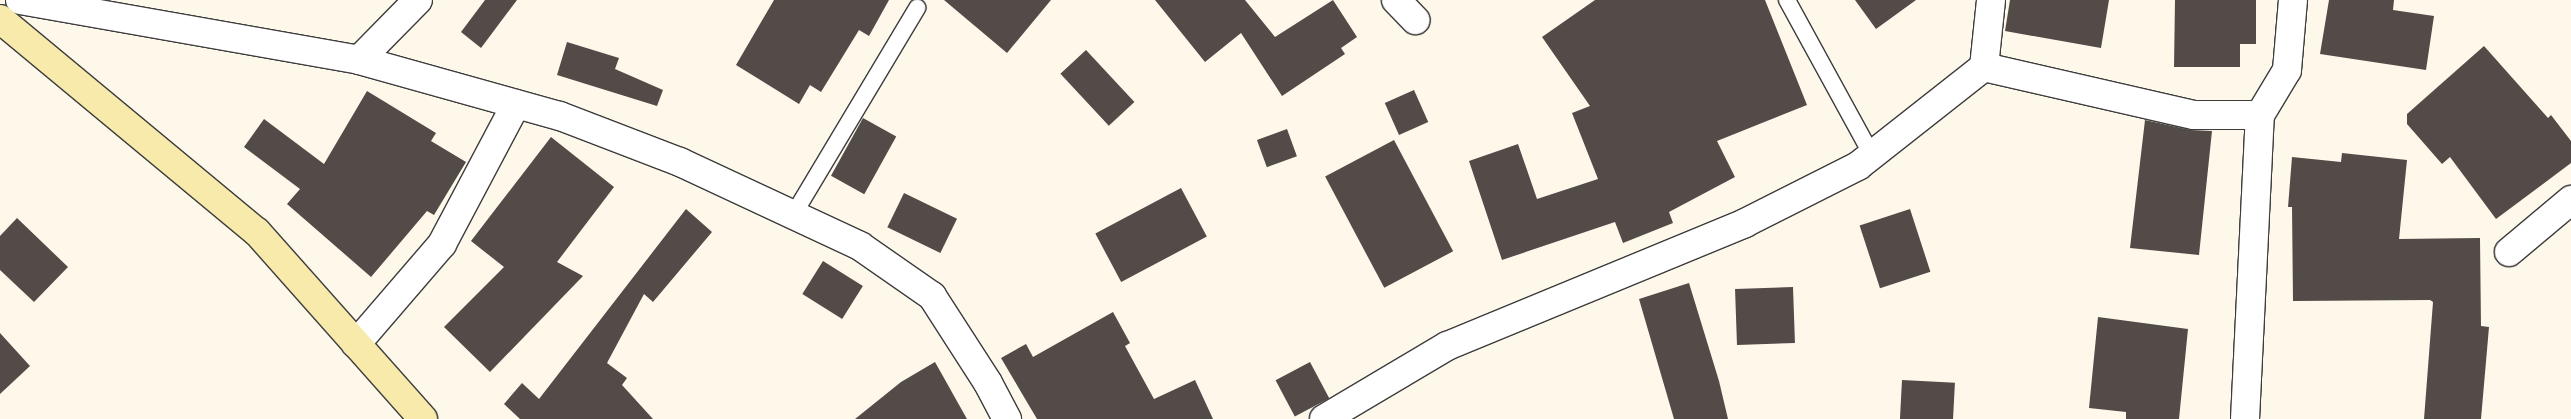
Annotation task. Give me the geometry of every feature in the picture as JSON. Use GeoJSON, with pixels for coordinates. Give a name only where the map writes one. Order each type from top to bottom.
{"type":"FeatureCollection","features":[{"type":"Feature","properties":{"kind":"street"},"geometry":{"type":"LineString","coordinates":[[20,0],[359,60],[560,116],[680,162],[792,217],[860,246],[932,296],[988,383],[1006,419]]}},
{"type":"Feature","properties":{"kind":"street"},"geometry":{"type":"LineString","coordinates":[[359,60],[418,0]]}},
{"type":"Feature","properties":{"kind":"street"},"geometry":{"type":"LineString","coordinates":[[1396,0],[1415,20]]}},
{"type":"Feature","properties":{"kind":"street"},"geometry":{"type":"LineString","coordinates":[[1324,419],[1447,346],[1745,223],[1858,166],[1984,68],[1991,0]]}},
{"type":"Feature","properties":{"kind":"street"},"geometry":{"type":"LineString","coordinates":[[2245,419],[2260,115],[2287,70],[2293,0]]}},
{"type":"Feature","properties":{"kind":"street"},"geometry":{"type":"LineString","coordinates":[[3,26],[257,232],[423,419]]}},
{"type":"Feature","properties":{"kind":"street"},"geometry":{"type":"LineString","coordinates":[[1984,68],[2194,115],[2260,115]]}},
{"type":"Feature","properties":{"kind":"street"},"geometry":{"type":"LineString","coordinates":[[356,344],[442,244],[516,104]]}},
{"type":"Feature","properties":{"kind":"street"},"geometry":{"type":"LineString","coordinates":[[2509,252],[2571,200]]}},
{"type":"Feature","properties":{"kind":"lane"},"geometry":{"type":"LineString","coordinates":[[1787,0],[1872,155]]}},
{"type":"Feature","properties":{"kind":"lane"},"geometry":{"type":"LineString","coordinates":[[792,217],[917,8]]}},
{"type":"Feature","properties":{"kind":"building"},"geometry":{"type":"Polygon","coordinates":[[[485,0],[517,0],[481,48],[461,32],[485,0]]]}},
{"type":"Feature","properties":{"kind":"building"},"geometry":{"type":"Polygon","coordinates":[[[774,0],[889,0],[869,36],[859,30],[821,92],[810,85],[799,104],[736,65],[774,0]]]}},
{"type":"Feature","properties":{"kind":"building"},"geometry":{"type":"Polygon","coordinates":[[[944,0],[1051,0],[1007,53],[944,0]]]}},
{"type":"Feature","properties":{"kind":"building"},"geometry":{"type":"Polygon","coordinates":[[[1155,0],[1245,0],[1275,37],[1333,0],[1357,37],[1341,48],[1345,54],[1282,96],[1241,33],[1205,62],[1155,0]]]}},
{"type":"Feature","properties":{"kind":"building"},"geometry":{"type":"Polygon","coordinates":[[[1595,0],[1765,0],[1807,105],[1717,141],[1735,177],[1669,212],[1673,223],[1623,243],[1615,222],[1502,260],[1469,161],[1518,144],[1537,199],[1598,179],[1572,113],[1590,106],[1542,37],[1595,0]]]}},
{"type":"Feature","properties":{"kind":"building"},"geometry":{"type":"Polygon","coordinates":[[[1855,0],[1916,0],[1876,29],[1855,0]]]}},
{"type":"Feature","properties":{"kind":"building"},"geometry":{"type":"Polygon","coordinates":[[[2010,0],[2109,0],[2101,48],[2005,31],[2010,0]]]}},
{"type":"Feature","properties":{"kind":"building"},"geometry":{"type":"Polygon","coordinates":[[[2175,0],[2256,0],[2256,44],[2240,44],[2240,67],[2174,67],[2175,0]]]}},
{"type":"Feature","properties":{"kind":"building"},"geometry":{"type":"Polygon","coordinates":[[[2329,0],[2394,0],[2393,10],[2434,16],[2426,70],[2320,54],[2329,0]]]}},
{"type":"Feature","properties":{"kind":"building"},"geometry":{"type":"Polygon","coordinates":[[[567,42],[619,58],[615,69],[663,90],[657,106],[557,75],[567,42]]]}},
{"type":"Feature","properties":{"kind":"building"},"geometry":{"type":"Polygon","coordinates":[[[2484,46],[2548,118],[2551,115],[2571,141],[2571,163],[2496,219],[2450,157],[2442,164],[2407,124],[2407,114],[2484,46]]]}},
{"type":"Feature","properties":{"kind":"building"},"geometry":{"type":"Polygon","coordinates":[[[1086,50],[1134,102],[1109,126],[1060,74],[1086,50]]]}},
{"type":"Feature","properties":{"kind":"building"},"geometry":{"type":"Polygon","coordinates":[[[1414,90],[1428,122],[1399,135],[1385,103],[1414,90]]]}},
{"type":"Feature","properties":{"kind":"building"},"geometry":{"type":"Polygon","coordinates":[[[367,91],[436,133],[431,141],[466,162],[434,215],[427,211],[371,277],[287,204],[300,189],[244,147],[264,119],[324,164],[367,91]]]}},
{"type":"Feature","properties":{"kind":"building"},"geometry":{"type":"Polygon","coordinates":[[[863,118],[896,136],[864,194],[831,176],[863,118]]]}},
{"type":"Feature","properties":{"kind":"building"},"geometry":{"type":"Polygon","coordinates":[[[2145,120],[2191,130],[2212,131],[2199,255],[2130,248],[2145,120]]]}},
{"type":"Feature","properties":{"kind":"building"},"geometry":{"type":"Polygon","coordinates":[[[1287,129],[1297,156],[1267,167],[1257,140],[1287,129]]]}},
{"type":"Feature","properties":{"kind":"building"},"geometry":{"type":"Polygon","coordinates":[[[551,137],[614,187],[557,262],[583,276],[490,372],[444,327],[504,267],[471,241],[551,137]]]}},
{"type":"Feature","properties":{"kind":"building"},"geometry":{"type":"Polygon","coordinates":[[[1394,140],[1453,251],[1384,288],[1325,177],[1394,140]]]}},
{"type":"Feature","properties":{"kind":"building"},"geometry":{"type":"Polygon","coordinates":[[[2342,153],[2407,160],[2399,239],[2480,238],[2481,326],[2489,327],[2481,419],[2424,419],[2433,302],[2430,300],[2293,301],[2292,207],[2288,207],[2292,157],[2341,162],[2342,153]]]}},
{"type":"Feature","properties":{"kind":"building"},"geometry":{"type":"Polygon","coordinates":[[[1181,188],[1207,237],[1121,282],[1095,234],[1181,188]]]}},
{"type":"Feature","properties":{"kind":"building"},"geometry":{"type":"Polygon","coordinates":[[[904,193],[957,219],[940,253],[887,227],[904,193]]]}},
{"type":"Feature","properties":{"kind":"building"},"geometry":{"type":"Polygon","coordinates":[[[686,209],[712,232],[653,302],[644,294],[607,363],[627,378],[622,385],[653,419],[520,419],[504,404],[522,383],[539,399],[686,209]]]}},
{"type":"Feature","properties":{"kind":"building"},"geometry":{"type":"Polygon","coordinates":[[[1910,209],[1930,272],[1880,288],[1860,225],[1910,209]]]}},
{"type":"Feature","properties":{"kind":"building"},"geometry":{"type":"Polygon","coordinates":[[[17,218],[68,267],[34,302],[0,270],[0,236],[17,218]]]}},
{"type":"Feature","properties":{"kind":"building"},"geometry":{"type":"Polygon","coordinates":[[[823,261],[863,286],[842,319],[802,294],[823,261]]]}},
{"type":"Feature","properties":{"kind":"building"},"geometry":{"type":"Polygon","coordinates":[[[1689,283],[1719,381],[1728,419],[1674,419],[1639,299],[1689,283]]]}},
{"type":"Feature","properties":{"kind":"building"},"geometry":{"type":"Polygon","coordinates":[[[1793,287],[1795,343],[1737,345],[1735,289],[1793,287]]]}},
{"type":"Feature","properties":{"kind":"building"},"geometry":{"type":"Polygon","coordinates":[[[1113,312],[1130,343],[1125,346],[1154,399],[1195,380],[1213,419],[1037,419],[1001,358],[1026,344],[1033,357],[1113,312]]]}},
{"type":"Feature","properties":{"kind":"building"},"geometry":{"type":"Polygon","coordinates":[[[2098,317],[2188,329],[2179,419],[2126,419],[2126,412],[2089,408],[2098,317]]]}},
{"type":"Feature","properties":{"kind":"building"},"geometry":{"type":"Polygon","coordinates":[[[0,333],[30,366],[0,394],[0,333]]]}},
{"type":"Feature","properties":{"kind":"building"},"geometry":{"type":"Polygon","coordinates":[[[935,362],[967,419],[855,419],[901,382],[935,362]]]}},
{"type":"Feature","properties":{"kind":"building"},"geometry":{"type":"Polygon","coordinates":[[[1310,362],[1329,398],[1295,417],[1276,380],[1310,362]]]}},
{"type":"Feature","properties":{"kind":"building"},"geometry":{"type":"Polygon","coordinates":[[[1902,380],[1955,383],[1953,419],[1900,419],[1902,380]]]}}]}
